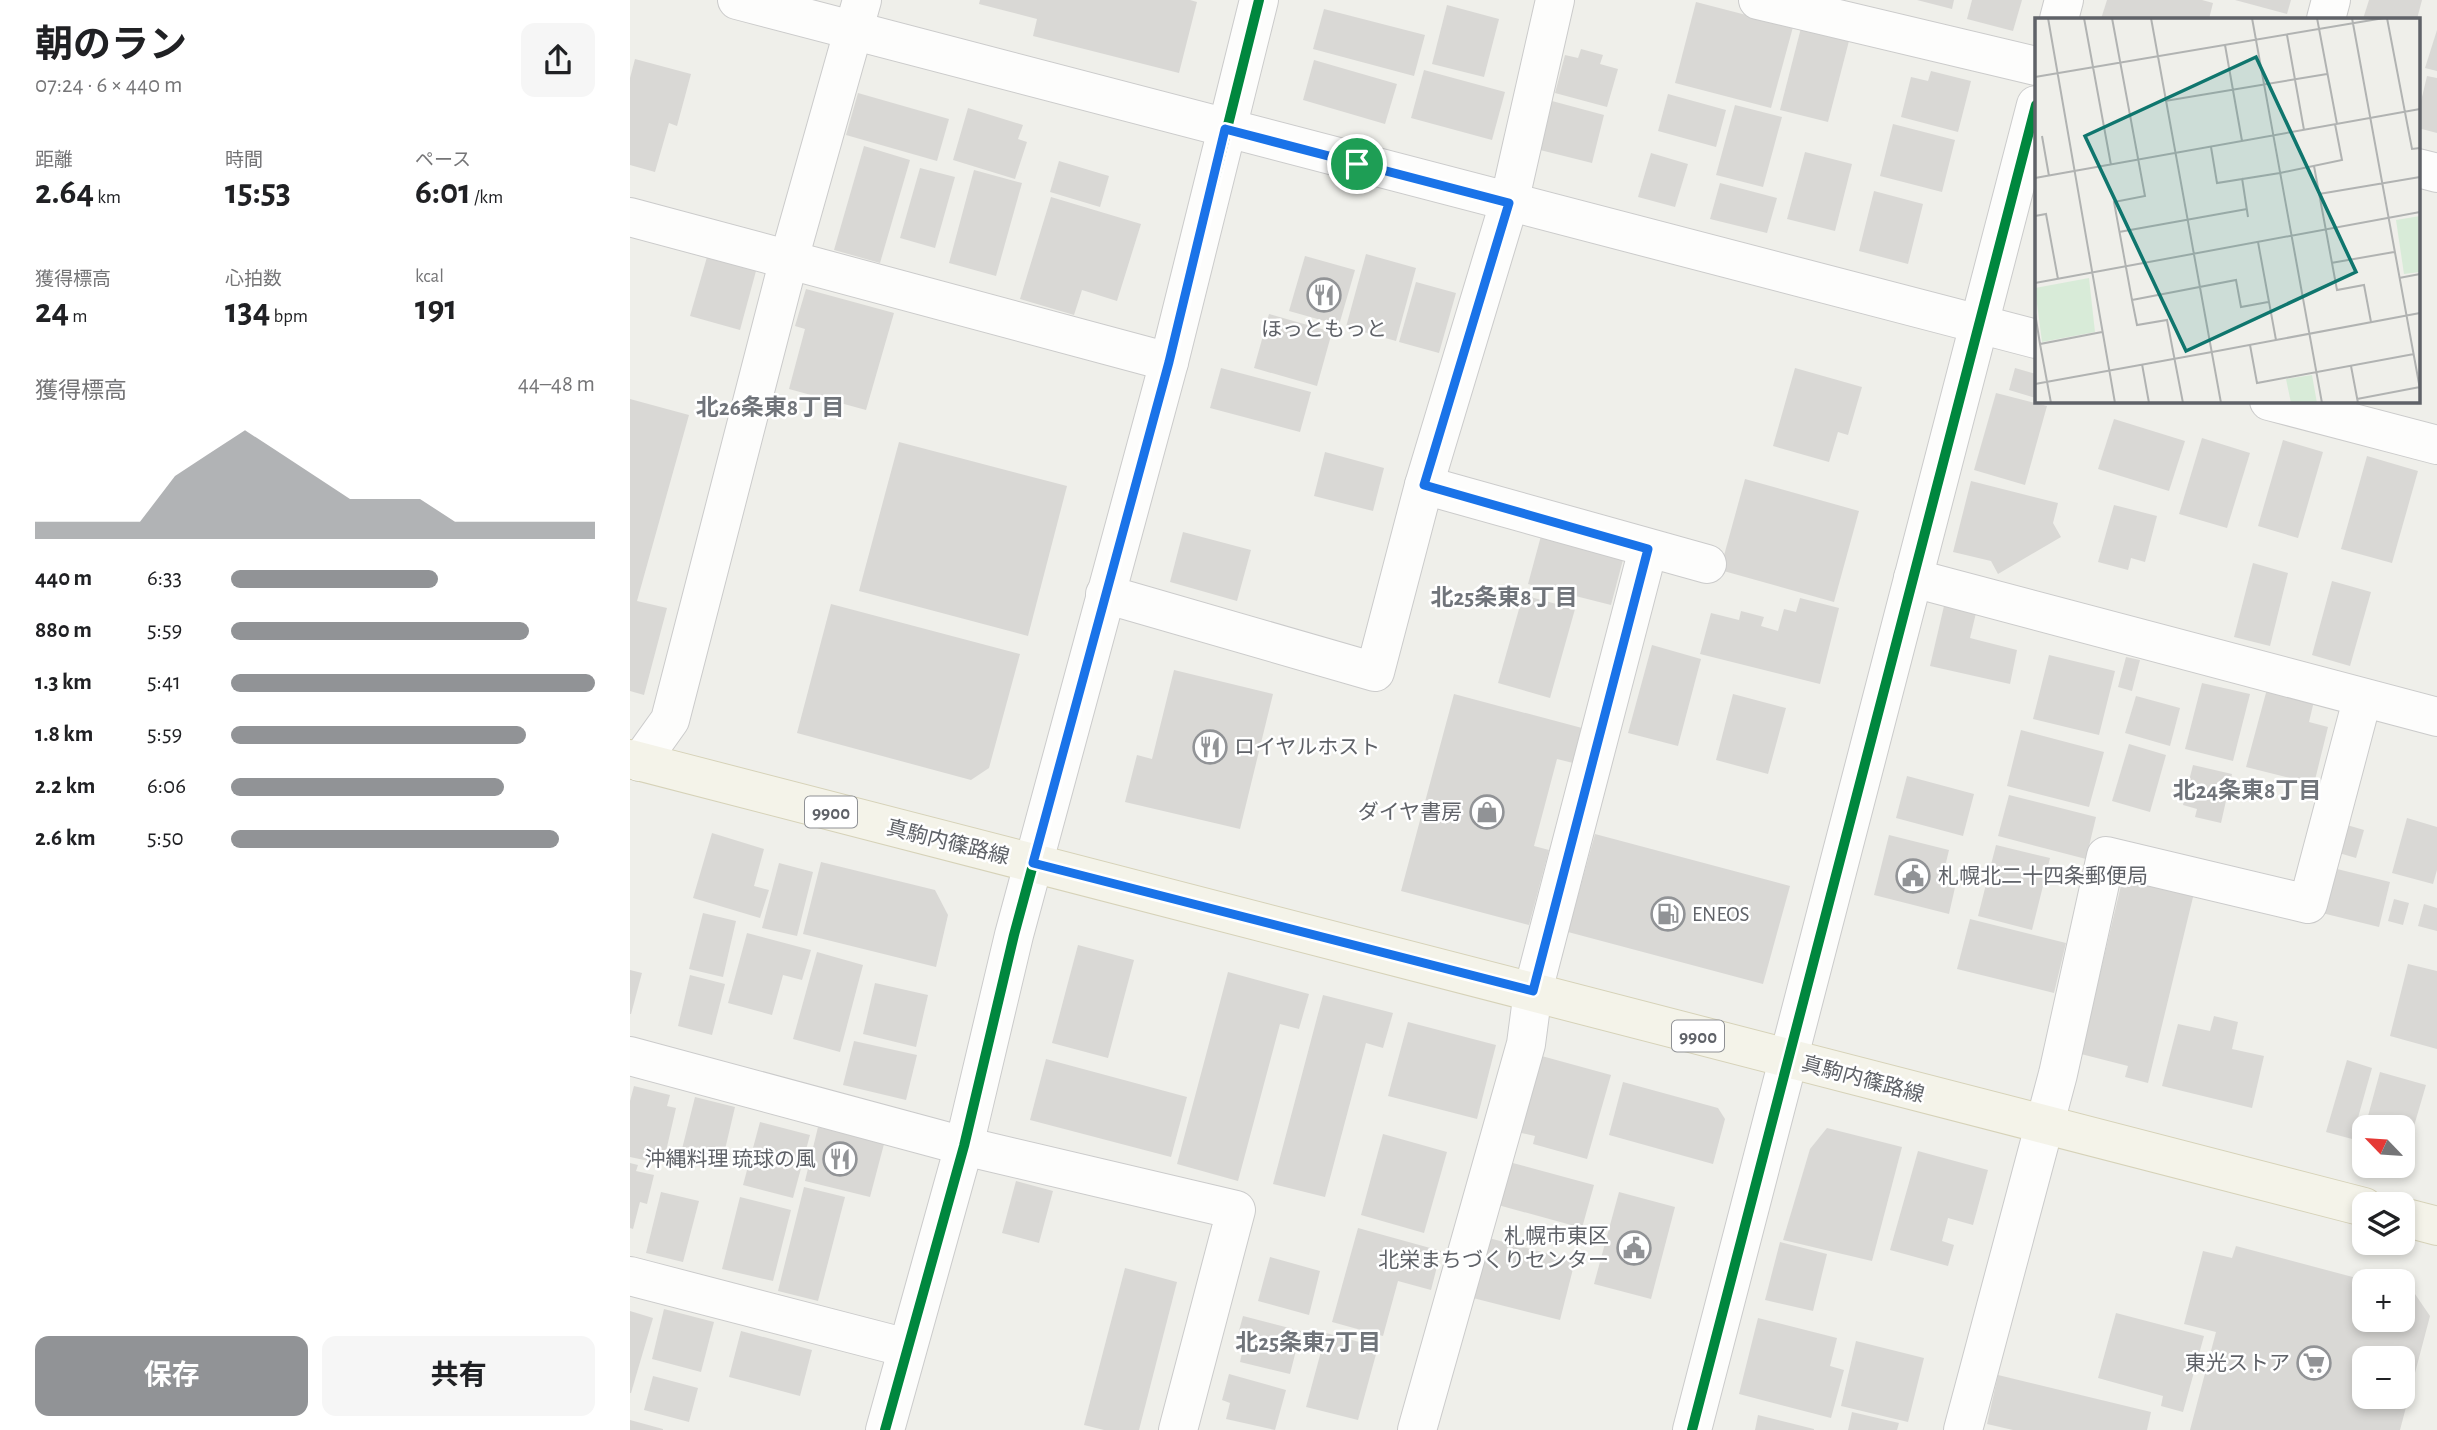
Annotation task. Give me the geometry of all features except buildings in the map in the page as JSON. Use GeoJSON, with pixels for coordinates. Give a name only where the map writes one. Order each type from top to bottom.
{"type":"FeatureCollection","features":[{"type":"Feature","properties":{"kind":"main road","name":"真駒内篠路線"},"geometry":{"type":"LineString","coordinates":[[635,761],[2352,1204]]}},
{"type":"Feature","properties":{"kind":"main road"},"geometry":{"type":"LineString","coordinates":[[2415,1220],[2437,1226]]}},
{"type":"Feature","properties":{"kind":"street"},"geometry":{"type":"LineString","coordinates":[[737,0],[857,16],[1225,129],[2035,339]]}},
{"type":"Feature","properties":{"kind":"street"},"geometry":{"type":"LineString","coordinates":[[885,1430],[964,1146],[1033,863],[1169,362],[1259,0]]}},
{"type":"Feature","properties":{"kind":"street"},"geometry":{"type":"LineString","coordinates":[[1105,594],[1375,671],[1424,485],[1509,203],[1555,0]]}},
{"type":"Feature","properties":{"kind":"street"},"geometry":{"type":"LineString","coordinates":[[2059,18],[2064,0]]}},
{"type":"Feature","properties":{"kind":"street"},"geometry":{"type":"LineString","coordinates":[[2326,18],[2331,0]]}},
{"type":"Feature","properties":{"kind":"street"},"geometry":{"type":"LineString","coordinates":[[1774,2],[2035,66]]}},
{"type":"Feature","properties":{"kind":"street"},"geometry":{"type":"LineString","coordinates":[[635,761],[670,720],[789,259],[857,16]]}},
{"type":"Feature","properties":{"kind":"street"},"geometry":{"type":"LineString","coordinates":[[1692,1430],[2035,109]]}},
{"type":"Feature","properties":{"kind":"street"},"geometry":{"type":"LineString","coordinates":[[630,217],[1169,362]]}},
{"type":"Feature","properties":{"kind":"street"},"geometry":{"type":"LineString","coordinates":[[2273,402],[2437,446]]}},
{"type":"Feature","properties":{"kind":"street"},"geometry":{"type":"LineString","coordinates":[[1424,485],[1707,564]]}},
{"type":"Feature","properties":{"kind":"street"},"geometry":{"type":"LineString","coordinates":[[1417,1430],[1526,1044],[1533,991],[1648,549]]}},
{"type":"Feature","properties":{"kind":"street"},"geometry":{"type":"LineString","coordinates":[[1913,578],[2437,717]]}},
{"type":"Feature","properties":{"kind":"street"},"geometry":{"type":"LineString","coordinates":[[1963,1430],[2043,1126],[2106,856],[2308,904],[2362,699]]}},
{"type":"Feature","properties":{"kind":"street"},"geometry":{"type":"LineString","coordinates":[[630,1056],[964,1146],[1236,1210],[1178,1430]]}},
{"type":"Feature","properties":{"kind":"street"},"geometry":{"type":"LineString","coordinates":[[630,1276],[907,1348]]}},
{"type":"Feature","properties":{"kind":"cycle path"},"geometry":{"type":"LineString","coordinates":[[885,1430],[964,1146],[1014,935],[1169,362],[1259,0]]}},
{"type":"Feature","properties":{"kind":"cycle path"},"geometry":{"type":"LineString","coordinates":[[1692,1430],[2035,109]]}},
{"type":"Feature","properties":{"kind":"place","name":"ほっともっと"},"geometry":{"type":"Point","coordinates":[1324,295]}},
{"type":"Feature","properties":{"kind":"place","name":"ロイヤルホスト"},"geometry":{"type":"Point","coordinates":[1210,747]}},
{"type":"Feature","properties":{"kind":"place","name":"ダイヤ書房"},"geometry":{"type":"Point","coordinates":[1487,812]}},
{"type":"Feature","properties":{"kind":"place","name":"札幌北二十四条郵便局"},"geometry":{"type":"Point","coordinates":[1913,876]}},
{"type":"Feature","properties":{"kind":"place","name":"ENEOS"},"geometry":{"type":"Point","coordinates":[1668,914]}},
{"type":"Feature","properties":{"kind":"place","name":"沖縄料理 琉球の風"},"geometry":{"type":"Point","coordinates":[840,1159]}},
{"type":"Feature","properties":{"kind":"place","name":"札幌市東区 北栄まちづくりセンター"},"geometry":{"type":"Point","coordinates":[1634,1248]}},
{"type":"Feature","properties":{"kind":"place","name":"東光ストア"},"geometry":{"type":"Point","coordinates":[2314,1363]}},
{"type":"Feature","properties":{"kind":"district","name":"北26条東8丁目"},"geometry":{"type":"Point","coordinates":[770,407]}},
{"type":"Feature","properties":{"kind":"district","name":"北25条東8丁目"},"geometry":{"type":"Point","coordinates":[1504,597]}},
{"type":"Feature","properties":{"kind":"district","name":"北24条東8丁目"},"geometry":{"type":"Point","coordinates":[2247,790]}},
{"type":"Feature","properties":{"kind":"district","name":"北25条東7丁目"},"geometry":{"type":"Point","coordinates":[1308,1342]}},
{"type":"Feature","properties":{"kind":"route"},"geometry":{"type":"LineString","coordinates":[[1225,129],[1357,164],[1509,203],[1424,485],[1648,549],[1533,991],[1033,863],[1169,362],[1225,129]]}}]}
